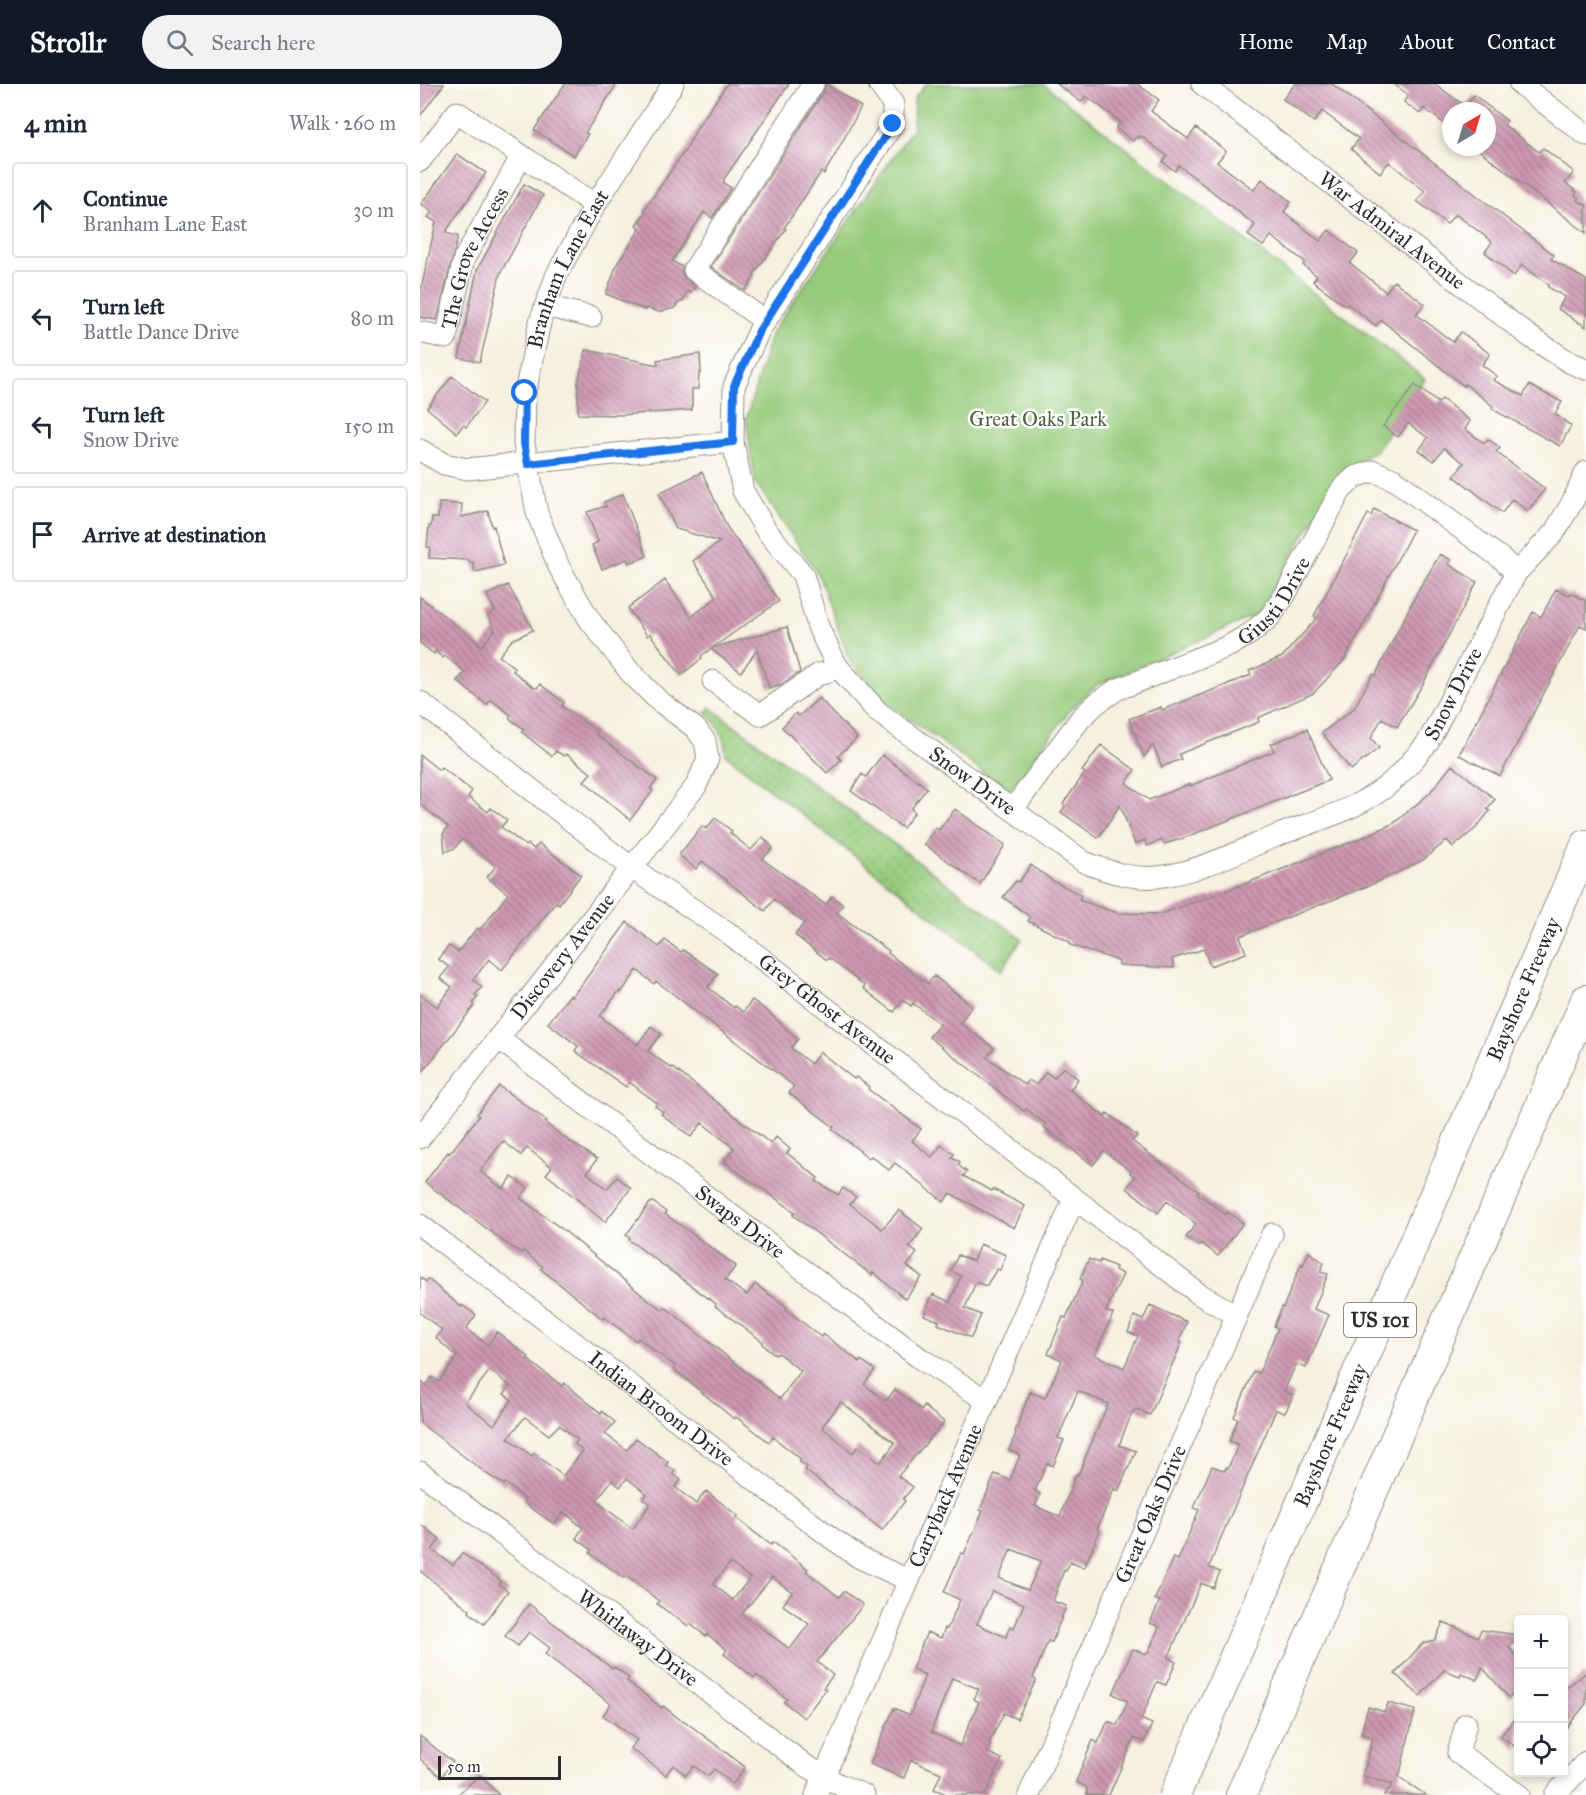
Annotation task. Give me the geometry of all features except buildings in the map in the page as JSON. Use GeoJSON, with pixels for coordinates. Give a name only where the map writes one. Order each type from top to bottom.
{"type":"FeatureCollection","features":[{"type":"Feature","properties":{"kind":"highway","name":"Bayshore Freeway"},"geometry":{"type":"LineString","coordinates":[[1174,1795],[1586,845]]}},
{"type":"Feature","properties":{"kind":"highway","name":"US 101"},"geometry":{"type":"LineString","coordinates":[[1241,1795],[1586,1000]]}},
{"type":"Feature","properties":{"kind":"street"},"geometry":{"type":"LineString","coordinates":[[765,321],[694,270],[813,84]]}},
{"type":"Feature","properties":{"kind":"street","name":"Snow Drive"},"geometry":{"type":"LineString","coordinates":[[879,84],[893,104],[893,124],[765,321],[734,386],[733,442],[743,491],[766,530],[803,575],[819,629],[837,666],[878,712],[1084,862],[1112,873],[1163,877],[1201,866],[1360,803],[1384,788],[1410,764],[1428,742],[1516,573],[1554,533],[1574,501],[1586,472]]}},
{"type":"Feature","properties":{"kind":"street"},"geometry":{"type":"LineString","coordinates":[[1520,84],[1586,135]]}},
{"type":"Feature","properties":{"kind":"street","name":"Branham Lane East"},"geometry":{"type":"LineString","coordinates":[[669,86],[595,206],[557,274],[540,322],[525,393],[524,443],[537,513],[559,567],[589,619],[630,672],[658,700],[695,728],[705,741],[708,759],[703,773]]}},
{"type":"Feature","properties":{"kind":"street","name":"War Admiral Avenue"},"geometry":{"type":"LineString","coordinates":[[1214,87],[1529,336],[1569,362],[1586,369]]}},
{"type":"Feature","properties":{"kind":"street"},"geometry":{"type":"LineString","coordinates":[[420,161],[457,112],[595,206]]}},
{"type":"Feature","properties":{"kind":"street","name":"The Grove Access"},"geometry":{"type":"LineString","coordinates":[[420,332],[446,338],[464,259],[521,157]]}},
{"type":"Feature","properties":{"kind":"street"},"geometry":{"type":"LineString","coordinates":[[545,306],[591,317]]}},
{"type":"Feature","properties":{"kind":"street"},"geometry":{"type":"LineString","coordinates":[[420,450],[444,464],[467,469],[733,442]]}},
{"type":"Feature","properties":{"kind":"street","name":"Giusti Drive"},"geometry":{"type":"LineString","coordinates":[[1013,809],[1081,718],[1097,703],[1116,690],[1229,646],[1251,633],[1270,617],[1285,595],[1341,490],[1354,477],[1374,471],[1395,480],[1502,559],[1516,573]]}},
{"type":"Feature","properties":{"kind":"street"},"geometry":{"type":"LineString","coordinates":[[713,681],[760,715],[819,674],[826,673],[837,666]]}},
{"type":"Feature","properties":{"kind":"street","name":"Grey Ghost Avenue"},"geometry":{"type":"LineString","coordinates":[[420,702],[632,868],[727,932],[1199,1294],[1236,1314]]}},
{"type":"Feature","properties":{"kind":"street","name":"Discovery Avenue"},"geometry":{"type":"LineString","coordinates":[[420,1138],[696,786],[703,773]]}},
{"type":"Feature","properties":{"kind":"street","name":"Swaps Drive"},"geometry":{"type":"LineString","coordinates":[[498,1038],[921,1359],[986,1400]]}},
{"type":"Feature","properties":{"kind":"street","name":"Carryback Avenue"},"geometry":{"type":"LineString","coordinates":[[820,1785],[1074,1199]]}},
{"type":"Feature","properties":{"kind":"street","name":"Indian Broom Drive"},"geometry":{"type":"LineString","coordinates":[[420,1225],[830,1537],[860,1558],[908,1580]]}},
{"type":"Feature","properties":{"kind":"street","name":"Great Oaks Drive"},"geometry":{"type":"LineString","coordinates":[[1029,1795],[1272,1234]]}},
{"type":"Feature","properties":{"kind":"street","name":"Whirlaway Drive"},"geometry":{"type":"LineString","coordinates":[[420,1472],[805,1765],[820,1785],[864,1795]]}},
{"type":"Feature","properties":{"kind":"street"},"geometry":{"type":"LineString","coordinates":[[1466,1724],[1458,1753],[1519,1795]]}},
{"type":"Feature","properties":{"kind":"street"},"geometry":{"type":"LineString","coordinates":[[1555,1795],[1586,1762]]}},
{"type":"Feature","properties":{"kind":"green space","name":"Great Oaks Park"},"geometry":{"type":"Polygon","coordinates":[[[926,84],[1043,84],[1425,379],[1376,451],[1343,470],[1257,615],[1097,685],[1071,709],[1009,791],[886,702],[849,660],[818,574],[755,482],[746,419],[772,332],[913,128],[914,99],[926,84]]]}},
{"type":"Feature","properties":{"kind":"green space"},"geometry":{"type":"Polygon","coordinates":[[[710,707],[1022,939],[1001,971],[726,755],[720,731],[706,712],[710,707]]]}},
{"type":"Feature","properties":{"kind":"route"},"geometry":{"type":"LineString","coordinates":[[525,393],[524,443],[528,464],[733,442],[734,386],[759,331],[893,124]]}}]}
